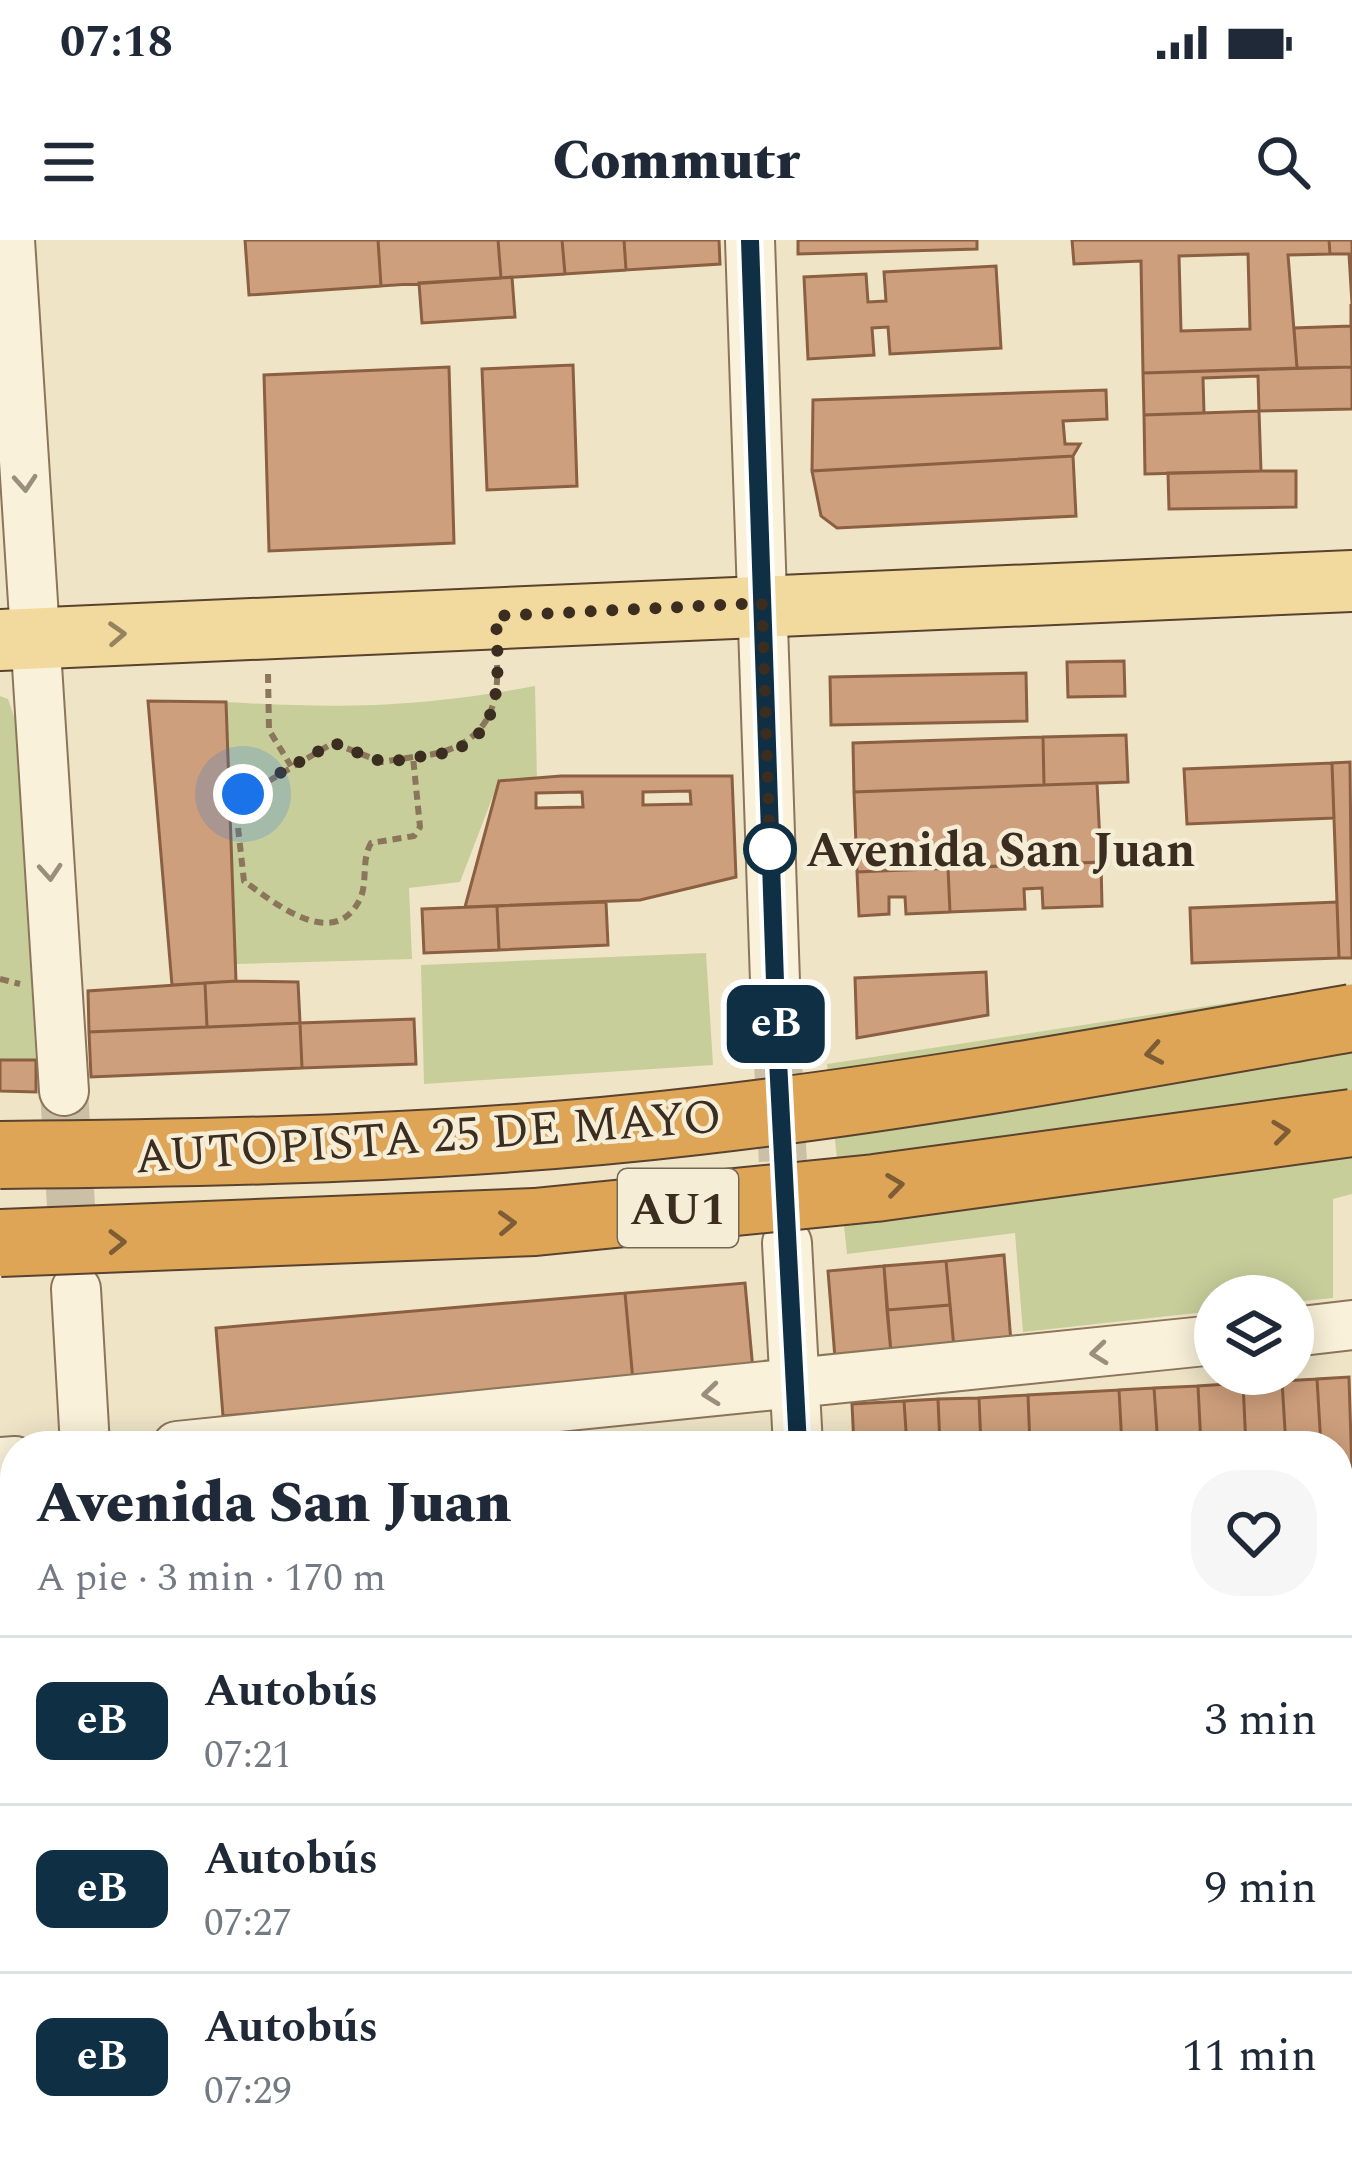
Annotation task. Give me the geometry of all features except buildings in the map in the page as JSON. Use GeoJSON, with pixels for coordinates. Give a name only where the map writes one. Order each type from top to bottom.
{"type":"FeatureCollection","features":[{"type":"Feature","properties":{"kind":"highway","name":"AUTOPISTA 25 DE MAYO"},"geometry":{"type":"LineString","coordinates":[[0,1155],[417,1145],[695,1122],[955,1088],[1352,1018]]}},
{"type":"Feature","properties":{"kind":"highway","name":"AUTOPISTA 25 DE MAYO"},"geometry":{"type":"LineString","coordinates":[[0,1244],[535,1222],[875,1188],[1352,1123]]}},
{"type":"Feature","properties":{"kind":"main road"},"geometry":{"type":"LineString","coordinates":[[17,639],[1352,580]]}},
{"type":"Feature","properties":{"kind":"street"},"geometry":{"type":"LineString","coordinates":[[10,240],[17,639],[64,1091]]}},
{"type":"Feature","properties":{"kind":"street"},"geometry":{"type":"LineString","coordinates":[[750,240],[777,1041]]}},
{"type":"Feature","properties":{"kind":"street"},"geometry":{"type":"LineString","coordinates":[[787,1243],[797,1431]]}},
{"type":"Feature","properties":{"kind":"street"},"geometry":{"type":"LineString","coordinates":[[76,1288],[85,1431]]}},
{"type":"Feature","properties":{"kind":"street"},"geometry":{"type":"LineString","coordinates":[[1314,1329],[1352,1325]]}},
{"type":"Feature","properties":{"kind":"street"},"geometry":{"type":"LineString","coordinates":[[332,1431],[1194,1342]]}},
{"type":"Feature","properties":{"kind":"path"},"geometry":{"type":"LineString","coordinates":[[413,757],[420,827],[414,836],[371,843],[361,898],[348,914],[331,922],[293,917],[244,880],[239,871],[235,801],[291,766],[333,743],[382,762],[413,757],[442,754],[483,731],[495,707],[498,682],[496,616]]}},
{"type":"Feature","properties":{"kind":"path"},"geometry":{"type":"LineString","coordinates":[[268,627],[269,730],[291,766]]}},
{"type":"Feature","properties":{"kind":"green space"},"geometry":{"type":"Polygon","coordinates":[[[535,686],[537,781],[498,783],[460,882],[409,888],[412,959],[234,964],[226,702],[381,704],[535,686]]]}},
{"type":"Feature","properties":{"kind":"green space"},"geometry":{"type":"Polygon","coordinates":[[[0,696],[8,699],[16,722],[36,1060],[0,1060],[0,696]]]}},
{"type":"Feature","properties":{"kind":"green space"},"geometry":{"type":"Polygon","coordinates":[[[706,953],[713,1065],[424,1084],[421,965],[706,953]]]}},
{"type":"Feature","properties":{"kind":"green space"},"geometry":{"type":"Polygon","coordinates":[[[1352,984],[1352,1194],[1333,1199],[1333,1298],[1314,1300],[1314,1275],[1194,1275],[1194,1313],[1023,1332],[1015,1233],[847,1254],[827,1064],[1352,984]]]}},
{"type":"Feature","properties":{"kind":"tunnel"},"geometry":{"type":"LineString","coordinates":[[777,1041],[786,1226]]}},
{"type":"Feature","properties":{"kind":"tunnel"},"geometry":{"type":"LineString","coordinates":[[64,1091],[75,1272]]}},
{"type":"Feature","properties":{"kind":"bus line","name":"eB"},"geometry":{"type":"LineString","coordinates":[[750,240],[777,1041],[797,1431]]}},
{"type":"Feature","properties":{"kind":"place","name":"Avenida San Juan"},"geometry":{"type":"Point","coordinates":[770,849]}},
{"type":"Feature","properties":{"kind":"route"},"geometry":{"type":"LineString","coordinates":[[243,794],[333,743],[382,762],[442,754],[465,745],[483,731],[495,707],[496,616],[762,603],[770,849]]}}]}
